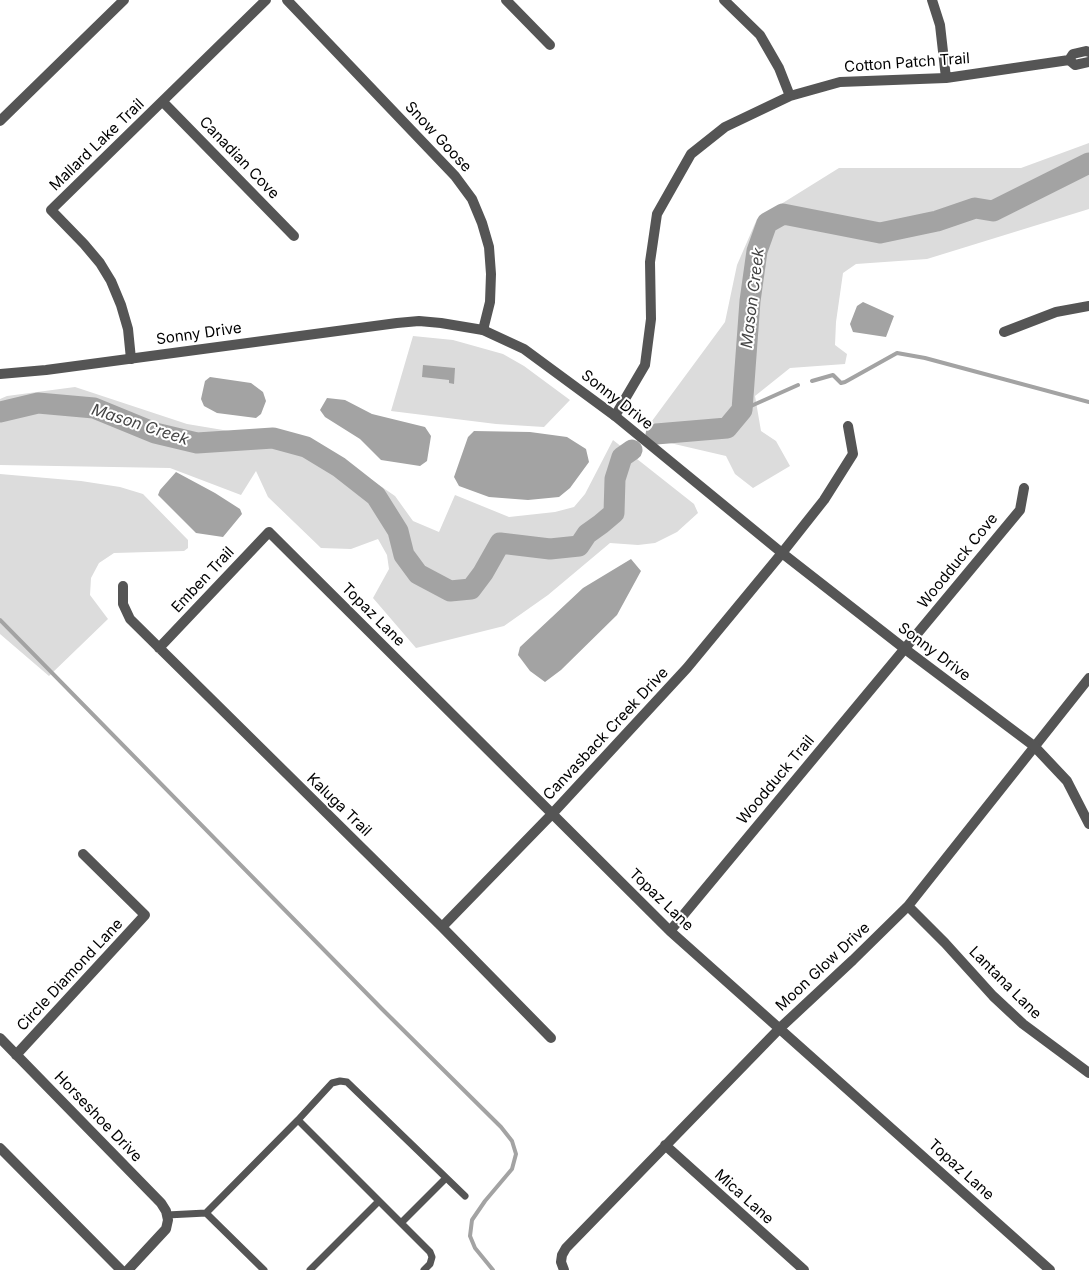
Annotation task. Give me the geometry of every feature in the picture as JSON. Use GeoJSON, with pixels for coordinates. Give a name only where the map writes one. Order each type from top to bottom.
{"type":"FeatureCollection","features":[{"type":"Feature","properties":{"kind":"street"},"geometry":{"type":"LineString","coordinates":[[0,121],[124,0]]}},
{"type":"Feature","properties":{"kind":"street","name":"Mallard Lake Trail"},"geometry":{"type":"LineString","coordinates":[[131,359],[128,329],[111,281],[100,263],[84,244],[51,210],[266,0]]}},
{"type":"Feature","properties":{"kind":"street","name":"Snow Goose"},"geometry":{"type":"LineString","coordinates":[[287,0],[450,170],[472,199],[490,247],[490,302],[483,330]]}},
{"type":"Feature","properties":{"kind":"street"},"geometry":{"type":"LineString","coordinates":[[506,0],[550,45]]}},
{"type":"Feature","properties":{"kind":"street"},"geometry":{"type":"LineString","coordinates":[[724,0],[760,35],[779,68],[790,96]]}},
{"type":"Feature","properties":{"kind":"street"},"geometry":{"type":"LineString","coordinates":[[932,0],[940,25],[946,78]]}},
{"type":"Feature","properties":{"kind":"street"},"geometry":{"type":"LineString","coordinates":[[1069,60],[1073,54],[1089,52]]}},
{"type":"Feature","properties":{"kind":"street","name":"Cotton Patch Trail"},"geometry":{"type":"LineString","coordinates":[[615,416],[645,365],[651,319],[650,262],[658,214],[690,154],[726,126],[790,96],[840,82],[946,78],[1069,60],[1075,65],[1089,62]]}},
{"type":"Feature","properties":{"kind":"street","name":"Canadian Cove"},"geometry":{"type":"LineString","coordinates":[[163,102],[294,236]]}},
{"type":"Feature","properties":{"kind":"street"},"geometry":{"type":"LineString","coordinates":[[1004,332],[1056,312],[1089,306]]}},
{"type":"Feature","properties":{"kind":"street","name":"Sonny Drive"},"geometry":{"type":"LineString","coordinates":[[0,374],[46,370],[397,323],[441,322],[483,330],[524,349],[615,416],[782,553],[1034,746],[1067,781],[1089,824]]}},
{"type":"Feature","properties":{"kind":"street","name":"Canvasback Creek Drive"},"geometry":{"type":"LineString","coordinates":[[442,927],[552,814],[687,668],[782,553],[824,500],[853,454],[848,426]]}},
{"type":"Feature","properties":{"kind":"street","name":"Woodduck Cove"},"geometry":{"type":"LineString","coordinates":[[905,649],[1020,510],[1024,488]]}},
{"type":"Feature","properties":{"kind":"street","name":"Emben Trail"},"geometry":{"type":"LineString","coordinates":[[158,648],[269,532]]}},
{"type":"Feature","properties":{"kind":"street","name":"Topaz Lane"},"geometry":{"type":"LineString","coordinates":[[269,532],[670,931],[1050,1270]]}},
{"type":"Feature","properties":{"kind":"street","name":"Kaluga Trail"},"geometry":{"type":"LineString","coordinates":[[123,586],[123,604],[130,620],[442,927],[551,1038]]}},
{"type":"Feature","properties":{"kind":"street","name":"Woodduck Trail"},"geometry":{"type":"LineString","coordinates":[[670,931],[905,649]]}},
{"type":"Feature","properties":{"kind":"street","name":"Moon Glow Drive"},"geometry":{"type":"LineString","coordinates":[[562,1266],[562,1255],[566,1248],[780,1028],[908,906],[1089,678]]}},
{"type":"Feature","properties":{"kind":"street","name":"Circle Diamond Lane"},"geometry":{"type":"LineString","coordinates":[[16,1055],[145,915],[83,854]]}},
{"type":"Feature","properties":{"kind":"street","name":"Lantana Lane"},"geometry":{"type":"LineString","coordinates":[[908,906],[999,1002],[1023,1024],[1089,1074]]}},
{"type":"Feature","properties":{"kind":"street","name":"Horseshoe Drive"},"geometry":{"type":"LineString","coordinates":[[0,1038],[161,1203],[166,1211],[167,1218]]}},
{"type":"Feature","properties":{"kind":"street","name":"Mica Lane"},"geometry":{"type":"LineString","coordinates":[[665,1145],[804,1270]]}},
{"type":"Feature","properties":{"kind":"street"},"geometry":{"type":"LineString","coordinates":[[0,1148],[121,1270]]}},
{"type":"Feature","properties":{"kind":"street"},"geometry":{"type":"LineString","coordinates":[[128,1270],[163,1234],[166,1229],[167,1218]]}},
{"type":"Feature","properties":{"kind":"lane"},"geometry":{"type":"LineString","coordinates":[[167,1218],[206,1212],[298,1120],[332,1083],[340,1081],[347,1082],[445,1179],[465,1196]]}},
{"type":"Feature","properties":{"kind":"lane"},"geometry":{"type":"LineString","coordinates":[[298,1120],[430,1252],[432,1258],[430,1264],[424,1270]]}},
{"type":"Feature","properties":{"kind":"lane"},"geometry":{"type":"LineString","coordinates":[[401,1223],[445,1179]]}},
{"type":"Feature","properties":{"kind":"lane"},"geometry":{"type":"LineString","coordinates":[[310,1270],[379,1201]]}},
{"type":"Feature","properties":{"kind":"lane"},"geometry":{"type":"LineString","coordinates":[[206,1212],[264,1270]]}},
{"type":"Feature","properties":{"kind":"shaded area"},"geometry":{"type":"Polygon","coordinates":[[[1089,143],[1089,209],[927,259],[856,264],[843,273],[836,322],[835,345],[847,354],[845,364],[790,368],[755,396],[761,431],[776,441],[790,466],[753,488],[735,474],[726,456],[670,443],[649,425],[725,322],[737,265],[757,219],[839,168],[1021,168],[1089,143]]]}},
{"type":"Feature","properties":{"kind":"shaded area"},"geometry":{"type":"Polygon","coordinates":[[[863,302],[894,316],[886,337],[853,332],[850,324],[857,306],[863,302]]]}},
{"type":"Feature","properties":{"kind":"shaded area"},"geometry":{"type":"Polygon","coordinates":[[[413,336],[453,340],[503,354],[524,366],[570,400],[544,427],[496,424],[391,411],[413,336]]]}},
{"type":"Feature","properties":{"kind":"shaded area"},"geometry":{"type":"Polygon","coordinates":[[[423,365],[455,368],[454,384],[449,383],[449,380],[422,377],[423,365]]]}},
{"type":"Feature","properties":{"kind":"shaded area"},"geometry":{"type":"Polygon","coordinates":[[[210,377],[251,383],[263,392],[266,401],[261,414],[256,418],[217,413],[204,406],[201,399],[205,381],[210,377]]]}},
{"type":"Feature","properties":{"kind":"shaded area"},"geometry":{"type":"Polygon","coordinates":[[[75,387],[187,424],[235,432],[289,434],[312,439],[395,496],[413,521],[439,532],[455,495],[509,517],[555,512],[574,507],[585,494],[613,440],[694,504],[698,513],[677,532],[655,543],[638,545],[610,543],[548,595],[504,626],[416,648],[373,598],[389,569],[387,555],[378,539],[351,549],[321,548],[268,497],[256,471],[241,495],[170,468],[0,465],[0,399],[7,396],[75,387]]]}},
{"type":"Feature","properties":{"kind":"shaded area"},"geometry":{"type":"Polygon","coordinates":[[[327,398],[345,400],[372,414],[425,427],[431,436],[427,461],[420,466],[381,460],[360,439],[325,417],[320,410],[327,398]]]}},
{"type":"Feature","properties":{"kind":"shaded area"},"geometry":{"type":"Polygon","coordinates":[[[474,431],[530,432],[567,437],[586,449],[589,462],[570,488],[559,497],[528,500],[489,497],[459,486],[454,477],[468,437],[474,431]]]}},
{"type":"Feature","properties":{"kind":"shaded area"},"geometry":{"type":"Polygon","coordinates":[[[176,472],[240,509],[242,514],[223,537],[196,533],[158,495],[160,490],[176,472]]]}},
{"type":"Feature","properties":{"kind":"shaded area"},"geometry":{"type":"Polygon","coordinates":[[[0,474],[81,481],[120,487],[143,494],[188,540],[188,548],[184,551],[114,553],[99,563],[91,578],[90,595],[108,619],[49,676],[0,634],[0,474]]]}},
{"type":"Feature","properties":{"kind":"shaded area"},"geometry":{"type":"Polygon","coordinates":[[[631,559],[641,571],[617,615],[561,670],[545,682],[530,671],[518,655],[520,647],[583,588],[631,559]]]}},
{"type":"Feature","properties":{"kind":"waterway","name":"Mason Creek"},"geometry":{"type":"LineString","coordinates":[[656,434],[727,428],[742,410],[750,301],[757,251],[767,223],[783,214],[880,233],[937,221],[975,208],[993,211],[1089,163]]}},
{"type":"Feature","properties":{"kind":"waterway"},"geometry":{"type":"LineString","coordinates":[[812,381],[833,375],[841,383],[845,382],[897,353],[925,358],[1089,402]]}},
{"type":"Feature","properties":{"kind":"waterway"},"geometry":{"type":"LineString","coordinates":[[742,410],[798,385]]}},
{"type":"Feature","properties":{"kind":"waterway","name":"Mason Creek"},"geometry":{"type":"LineString","coordinates":[[0,412],[38,403],[94,408],[155,433],[197,443],[273,438],[306,447],[339,467],[376,496],[398,531],[404,555],[418,574],[450,591],[471,589],[483,573],[500,543],[550,549],[579,546],[587,534],[614,513],[615,479],[622,457],[632,450]]}},
{"type":"Feature","properties":{"kind":"waterway"},"geometry":{"type":"LineString","coordinates":[[0,620],[382,1009],[501,1127],[512,1141],[516,1154],[512,1169],[472,1220],[470,1236],[475,1248],[493,1270]]}}]}
